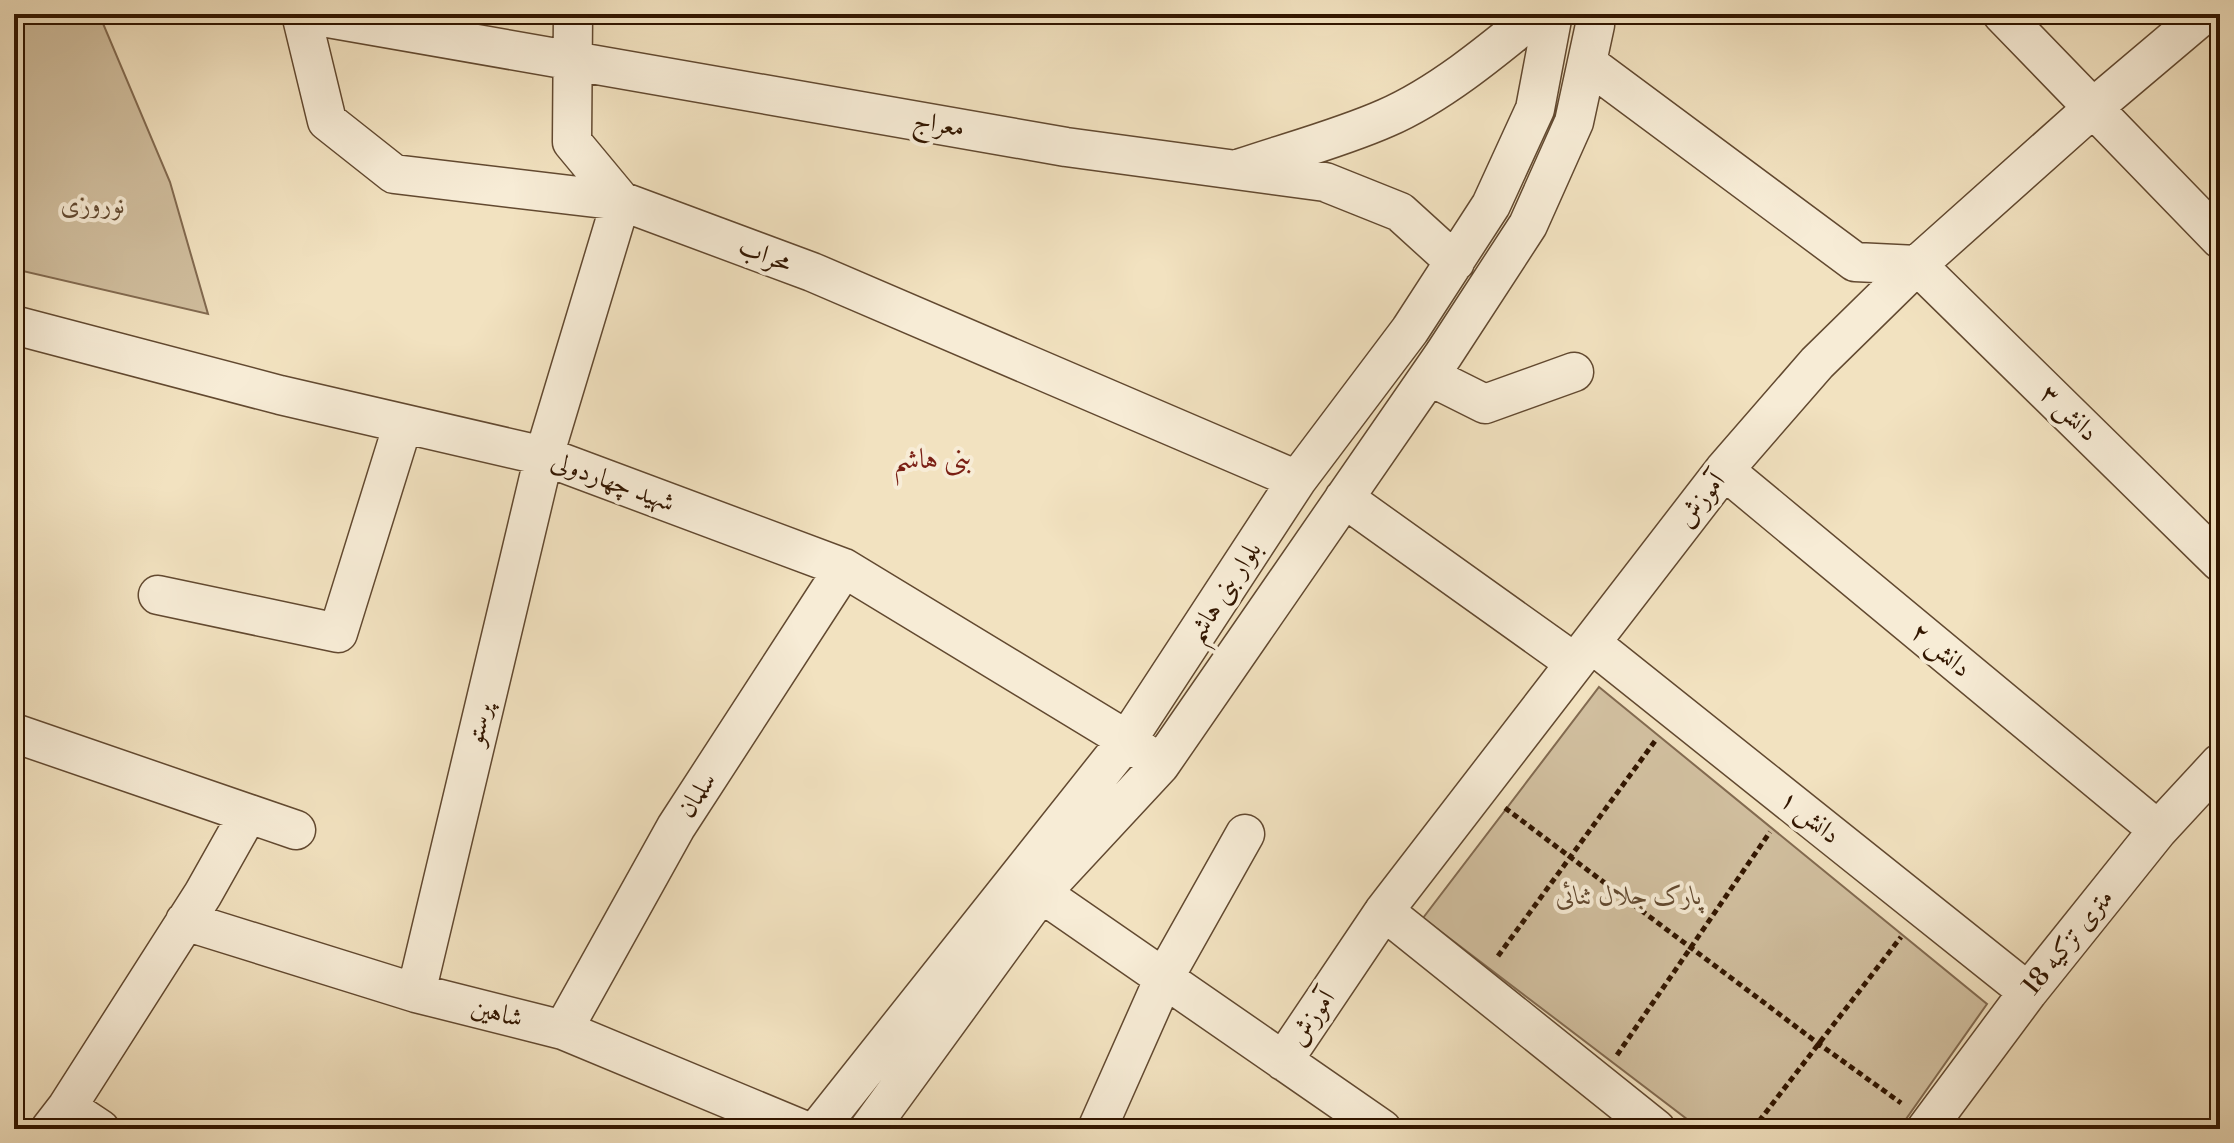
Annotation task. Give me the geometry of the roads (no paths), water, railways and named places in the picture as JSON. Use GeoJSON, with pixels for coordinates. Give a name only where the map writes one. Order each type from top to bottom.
{"type":"FeatureCollection","features":[{"type":"Feature","properties":{"kind":"street","name":"معراج"},"geometry":{"type":"LineString","coordinates":[[303,14],[1066,147],[1234,170],[1387,118],[1492,51],[1537,14]]}},
{"type":"Feature","properties":{"kind":"street","name":"محراب"},"geometry":{"type":"LineString","coordinates":[[303,14],[327,121],[394,174],[621,201],[812,272],[1297,480]]}},
{"type":"Feature","properties":{"kind":"street"},"geometry":{"type":"LineString","coordinates":[[573,14],[572,142],[621,201]]}},
{"type":"Feature","properties":{"kind":"street","name":"بلوار بنی هاشم"},"geometry":{"type":"LineString","coordinates":[[818,1129],[1127,740],[1297,480],[1410,330],[1455,262],[1491,205],[1535,109],[1553,14]]}},
{"type":"Feature","properties":{"kind":"street","name":"بلوار بنی هاشم"},"geometry":{"type":"LineString","coordinates":[[869,1129],[1041,893],[1160,765],[1429,376],[1528,225],[1574,122],[1595,14]]}},
{"type":"Feature","properties":{"kind":"street"},"geometry":{"type":"LineString","coordinates":[[2002,14],[2220,239]]}},
{"type":"Feature","properties":{"kind":"street","name":"آموزش"},"geometry":{"type":"LineString","coordinates":[[1283,1061],[1384,911],[1724,470],[1817,363],[1917,265],[2094,107],[2204,14]]}},
{"type":"Feature","properties":{"kind":"street"},"geometry":{"type":"LineString","coordinates":[[1587,63],[1855,262],[1917,265]]}},
{"type":"Feature","properties":{"kind":"street"},"geometry":{"type":"LineString","coordinates":[[1234,170],[1325,182],[1400,212],[1455,262]]}},
{"type":"Feature","properties":{"kind":"street","name":"پرستو"},"geometry":{"type":"LineString","coordinates":[[416,993],[544,456],[621,201]]}},
{"type":"Feature","properties":{"kind":"street","name":"دانش ۳"},"geometry":{"type":"LineString","coordinates":[[1917,265],[2220,562]]}},
{"type":"Feature","properties":{"kind":"street","name":"شهید چهاردولی"},"geometry":{"type":"LineString","coordinates":[[14,325],[280,395],[544,456],[844,568],[1127,740],[1160,765]]}},
{"type":"Feature","properties":{"kind":"street"},"geometry":{"type":"LineString","coordinates":[[1429,376],[1485,404],[1574,372]]}},
{"type":"Feature","properties":{"kind":"street"},"geometry":{"type":"LineString","coordinates":[[158,595],[338,633],[403,424]]}},
{"type":"Feature","properties":{"kind":"street","name":"دانش ۲"},"geometry":{"type":"LineString","coordinates":[[1724,470],[2158,830]]}},
{"type":"Feature","properties":{"kind":"street","name":"دانش ۱"},"geometry":{"type":"LineString","coordinates":[[1344,498],[1677,711],[2028,992]]}},
{"type":"Feature","properties":{"kind":"street","name":"سلمان"},"geometry":{"type":"LineString","coordinates":[[563,1030],[676,827],[844,568]]}},
{"type":"Feature","properties":{"kind":"street"},"geometry":{"type":"LineString","coordinates":[[14,733],[296,830]]}},
{"type":"Feature","properties":{"kind":"street","name":"18 متری تزکیه"},"geometry":{"type":"LineString","coordinates":[[1928,1126],[2028,992],[2158,830],[2220,763]]}},
{"type":"Feature","properties":{"kind":"street"},"geometry":{"type":"LineString","coordinates":[[100,1129],[58,1118],[185,921],[248,814]]}},
{"type":"Feature","properties":{"kind":"street"},"geometry":{"type":"LineString","coordinates":[[1097,1129],[1164,978],[1245,834]]}},
{"type":"Feature","properties":{"kind":"street"},"geometry":{"type":"LineString","coordinates":[[1041,893],[1283,1061],[1370,1126]]}},
{"type":"Feature","properties":{"kind":"street"},"geometry":{"type":"LineString","coordinates":[[1384,911],[1656,1129]]}},
{"type":"Feature","properties":{"kind":"street","name":"شاهین"},"geometry":{"type":"LineString","coordinates":[[185,921],[416,993],[563,1030],[801,1129]]}},
{"type":"Feature","properties":{"kind":"district","name":"بنی هاشم"},"geometry":{"type":"Point","coordinates":[933,459]}},
{"type":"Feature","properties":{"kind":"park label","name":"نوروزی"},"geometry":{"type":"Point","coordinates":[93,205]}},
{"type":"Feature","properties":{"kind":"park label","name":"پارک جلال ثنائی"},"geometry":{"type":"Point","coordinates":[1629,896]}}]}
